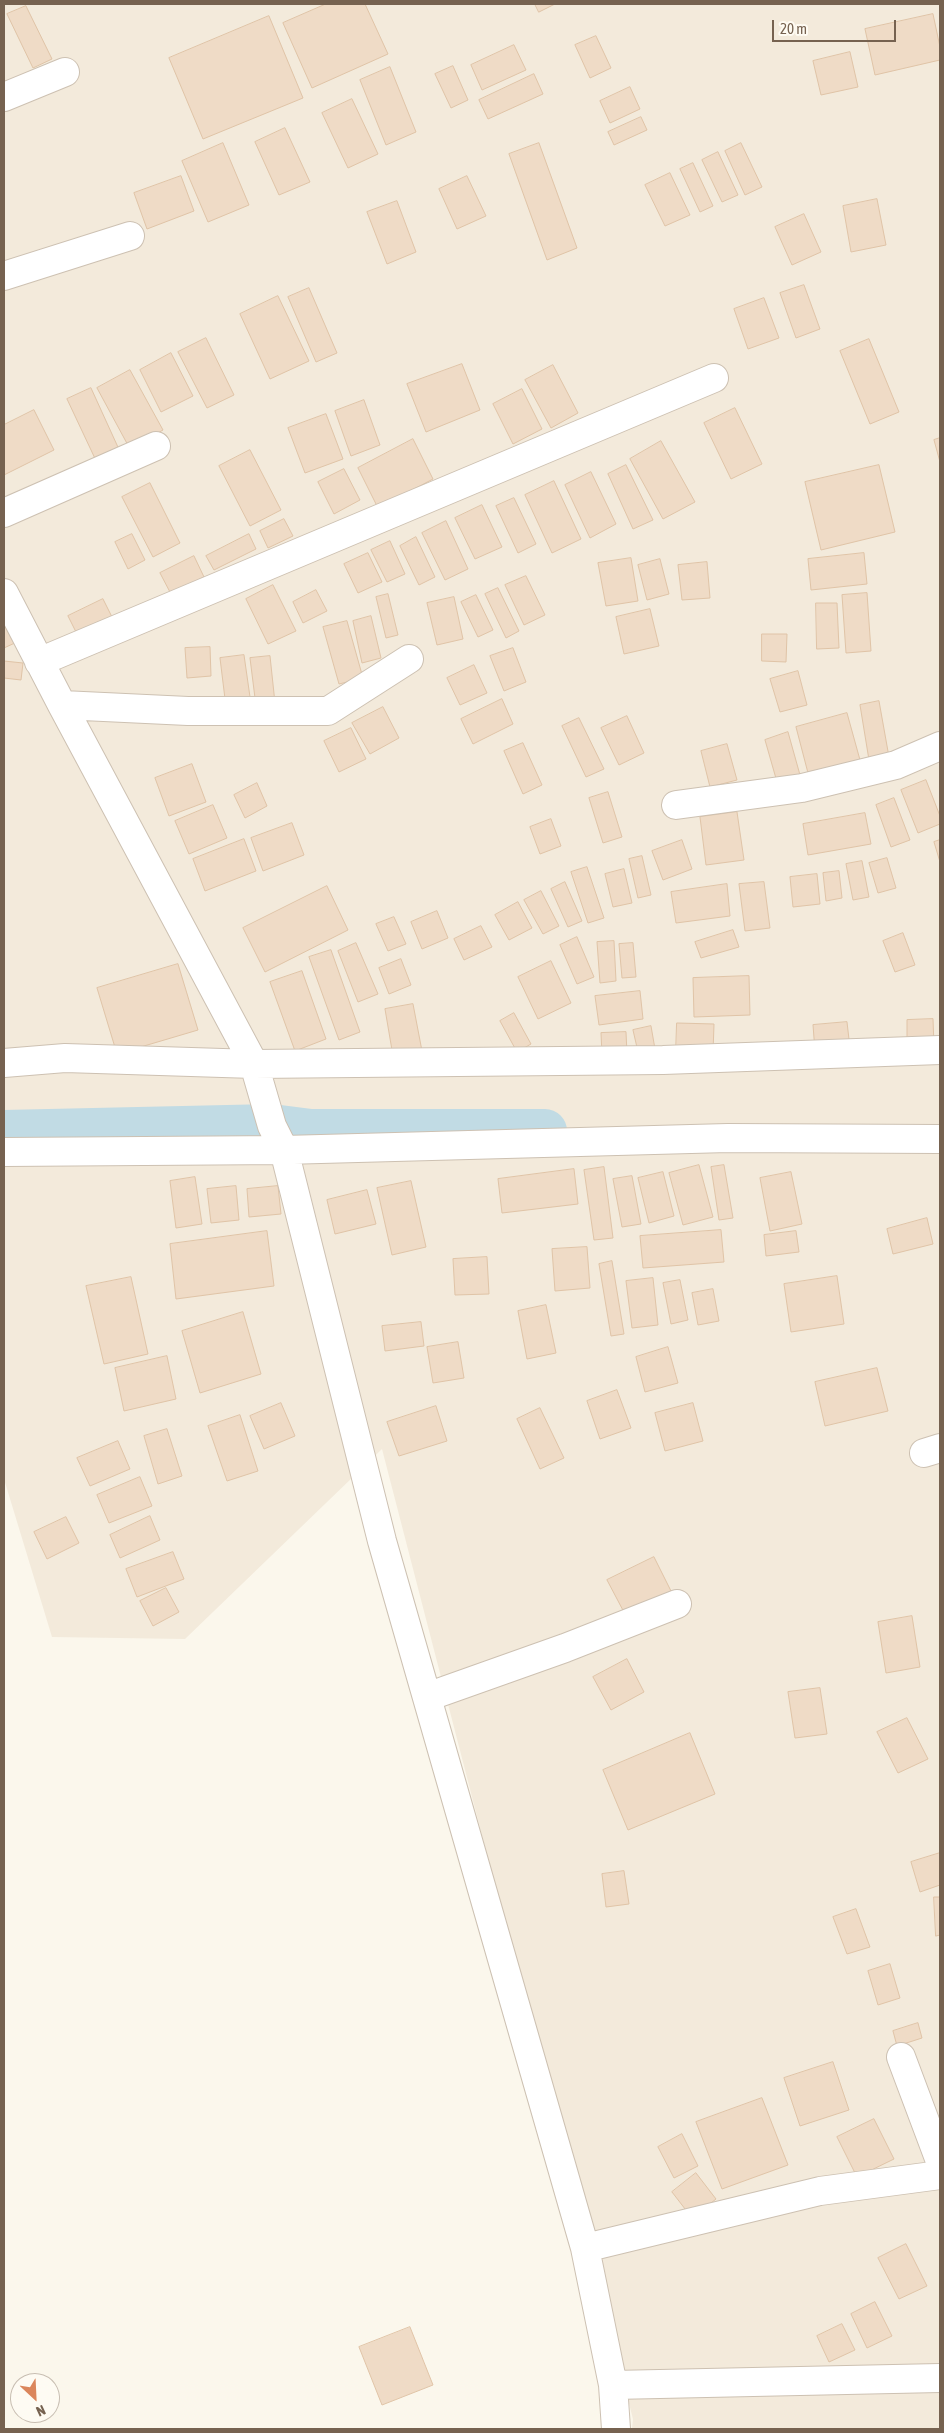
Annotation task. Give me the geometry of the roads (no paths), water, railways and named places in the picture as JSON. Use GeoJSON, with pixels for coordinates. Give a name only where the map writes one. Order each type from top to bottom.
{"type":"FeatureCollection","features":[{"type":"Feature","properties":{"kind":"street"},"geometry":{"type":"LineString","coordinates":[[4,97],[65,72]]}},
{"type":"Feature","properties":{"kind":"street"},"geometry":{"type":"LineString","coordinates":[[4,276],[130,236]]}},
{"type":"Feature","properties":{"kind":"street"},"geometry":{"type":"LineString","coordinates":[[39,662],[714,378]]}},
{"type":"Feature","properties":{"kind":"street"},"geometry":{"type":"LineString","coordinates":[[4,513],[156,446]]}},
{"type":"Feature","properties":{"kind":"street"},"geometry":{"type":"LineString","coordinates":[[4,593],[254,1064],[272,1126],[284,1150],[382,1541],[585,2248],[613,2385],[616,2429]]}},
{"type":"Feature","properties":{"kind":"street"},"geometry":{"type":"LineString","coordinates":[[62,705],[188,711],[328,711],[408,658]]}},
{"type":"Feature","properties":{"kind":"street"},"geometry":{"type":"LineString","coordinates":[[676,805],[802,788],[896,766],[940,746]]}},
{"type":"Feature","properties":{"kind":"street"},"geometry":{"type":"LineString","coordinates":[[4,1063],[65,1058],[254,1064],[663,1060],[940,1050]]}},
{"type":"Feature","properties":{"kind":"street"},"geometry":{"type":"LineString","coordinates":[[4,1152],[284,1150],[728,1138],[940,1139]]}},
{"type":"Feature","properties":{"kind":"street"},"geometry":{"type":"LineString","coordinates":[[427,1697],[565,1648],[677,1604]]}},
{"type":"Feature","properties":{"kind":"street"},"geometry":{"type":"LineString","coordinates":[[901,2057],[940,2161]]}},
{"type":"Feature","properties":{"kind":"street"},"geometry":{"type":"LineString","coordinates":[[585,2248],[820,2191],[940,2175]]}},
{"type":"Feature","properties":{"kind":"street"},"geometry":{"type":"LineString","coordinates":[[613,2385],[940,2378]]}},
{"type":"Feature","properties":{"kind":"waterway"},"geometry":{"type":"LineString","coordinates":[[4,1132],[272,1126],[311,1131],[545,1131]]}}]}
